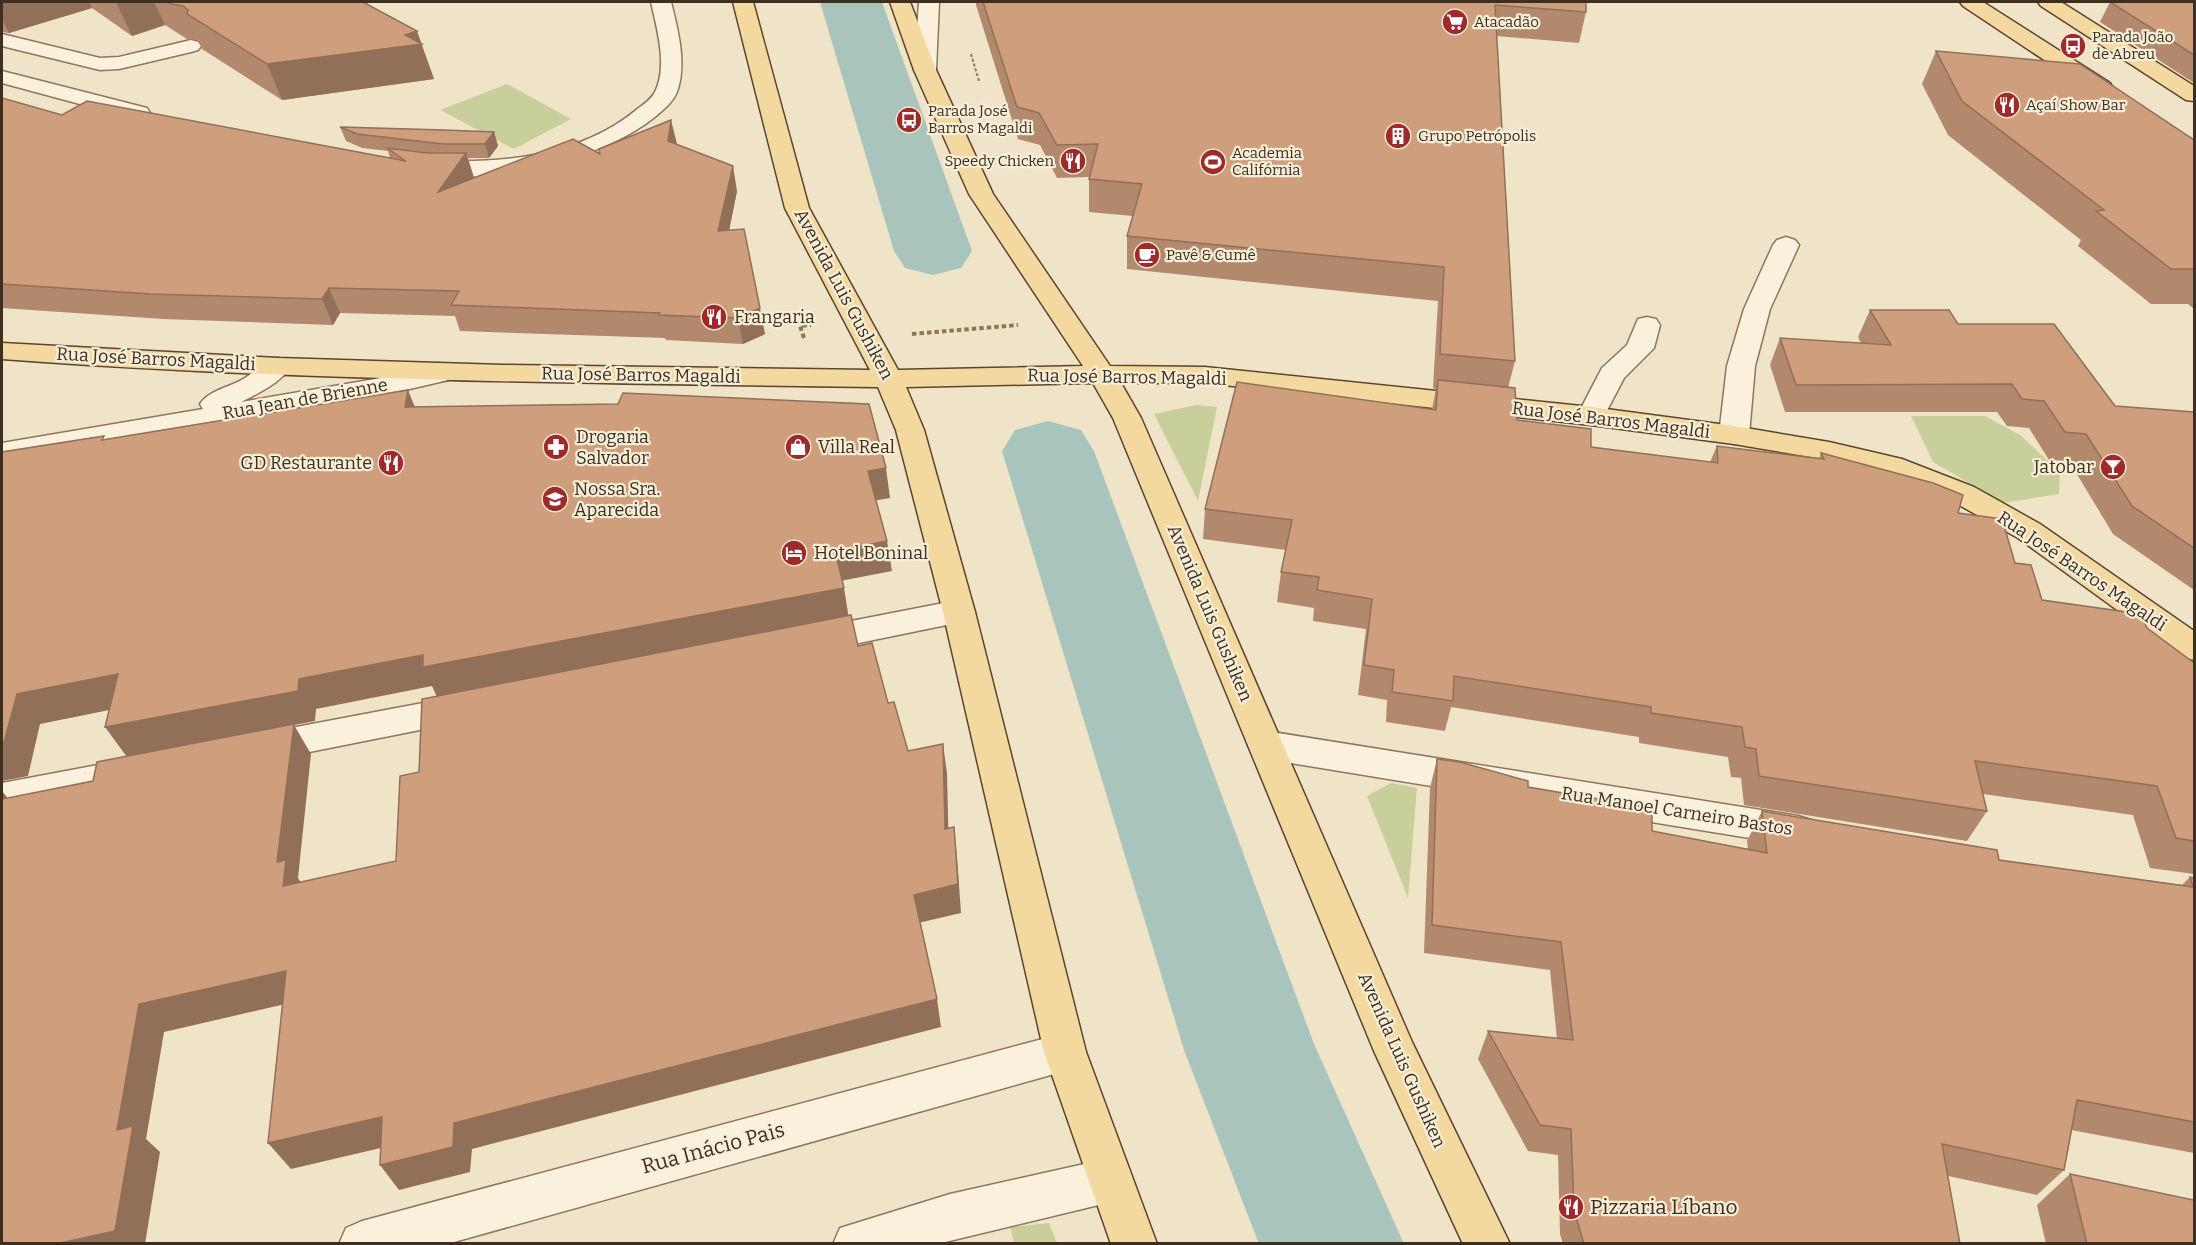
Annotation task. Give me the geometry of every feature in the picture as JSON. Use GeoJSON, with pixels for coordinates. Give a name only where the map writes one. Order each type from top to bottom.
{"type":"FeatureCollection","features":[{"type":"Feature","properties":{"kind":"main road","name":"Avenida Luis Gushiken"},"geometry":{"type":"LineString","coordinates":[[743,2],[796,208],[889,379],[910,430],[959,612],[1065,1052],[1134,1244]]}},
{"type":"Feature","properties":{"kind":"main road","name":"Avenida Luis Gushiken"},"geometry":{"type":"LineString","coordinates":[[900,2],[925,70],[981,194],[1060,315],[1102,374],[1127,418],[1395,1051],[1487,1244]]}},
{"type":"Feature","properties":{"kind":"main road"},"geometry":{"type":"LineString","coordinates":[[1970,2],[2120,100]]}},
{"type":"Feature","properties":{"kind":"main road"},"geometry":{"type":"LineString","coordinates":[[2048,2],[2194,94]]}},
{"type":"Feature","properties":{"kind":"main road","name":"Rua José Barros Magaldi"},"geometry":{"type":"LineString","coordinates":[[2,351],[278,366],[447,372],[889,379],[1102,374],[1205,375],[1591,416],[1734,435],[1828,451],[1892,467],[1963,494],[2029,531],[2194,648]]}},
{"type":"Feature","properties":{"kind":"street"},"geometry":{"type":"LineString","coordinates":[[402,164],[438,169],[502,166],[559,156],[612,138],[633,126],[665,95],[672,70],[661,2]]}},
{"type":"Feature","properties":{"kind":"street"},"geometry":{"type":"LineString","coordinates":[[925,70],[929,2]]}},
{"type":"Feature","properties":{"kind":"street"},"geometry":{"type":"LineString","coordinates":[[2,40],[100,64],[119,63],[191,46]]}},
{"type":"Feature","properties":{"kind":"street"},"geometry":{"type":"LineString","coordinates":[[2,77],[159,118]]}},
{"type":"Feature","properties":{"kind":"street"},"geometry":{"type":"LineString","coordinates":[[1734,435],[1741,366],[1757,309],[1786,245]]}},
{"type":"Feature","properties":{"kind":"street"},"geometry":{"type":"LineString","coordinates":[[1591,416],[1612,374],[1640,348],[1647,325]]}},
{"type":"Feature","properties":{"kind":"street","name":"Rua Jean de Brienne"},"geometry":{"type":"LineString","coordinates":[[162,425],[254,386],[278,366]]}},
{"type":"Feature","properties":{"kind":"street","name":"Rua Jean de Brienne"},"geometry":{"type":"LineString","coordinates":[[2,452],[375,388],[447,372]]}},
{"type":"Feature","properties":{"kind":"street"},"geometry":{"type":"LineString","coordinates":[[781,646],[959,612]]}},
{"type":"Feature","properties":{"kind":"street"},"geometry":{"type":"LineString","coordinates":[[234,753],[490,703]]}},
{"type":"Feature","properties":{"kind":"street","name":"Rua Manoel Carneiro Bastos"},"geometry":{"type":"LineString","coordinates":[[1266,746],[1833,837]]}},
{"type":"Feature","properties":{"kind":"street"},"geometry":{"type":"LineString","coordinates":[[2,798],[164,766]]}},
{"type":"Feature","properties":{"kind":"street","name":"Rua Inácio Pais"},"geometry":{"type":"LineString","coordinates":[[362,1244],[1065,1052]]}},
{"type":"Feature","properties":{"kind":"street"},"geometry":{"type":"LineString","coordinates":[[856,1244],[954,1230],[1111,1180]]}},
{"type":"Feature","properties":{"kind":"path"},"geometry":{"type":"LineString","coordinates":[[919,333],[1016,325]]}},
{"type":"Feature","properties":{"kind":"green space"},"geometry":{"type":"Polygon","coordinates":[[[507,84],[571,119],[514,149],[440,110],[507,84]]]}},
{"type":"Feature","properties":{"kind":"green space"},"geometry":{"type":"Polygon","coordinates":[[[1196,405],[1217,407],[1198,501],[1154,414],[1196,405]]]}},
{"type":"Feature","properties":{"kind":"green space"},"geometry":{"type":"Polygon","coordinates":[[[1911,416],[1985,416],[2020,435],[2060,472],[2059,494],[2003,503],[1933,462],[1911,416]]]}},
{"type":"Feature","properties":{"kind":"green space"},"geometry":{"type":"Polygon","coordinates":[[[1391,783],[1417,788],[1408,898],[1367,796],[1391,783]]]}},
{"type":"Feature","properties":{"kind":"green space"},"geometry":{"type":"Polygon","coordinates":[[[1049,1223],[1057,1243],[1014,1243],[1010,1227],[1049,1223]]]}},
{"type":"Feature","properties":{"kind":"building"},"geometry":{"type":"Polygon","coordinates":[[[167,2],[363,2],[417,31],[405,35],[422,44],[267,64],[187,14],[188,10],[183,6],[167,2]]]}},
{"type":"Feature","properties":{"kind":"building"},"geometry":{"type":"Polygon","coordinates":[[[983,2],[1586,2],[1586,12],[1495,5],[1515,361],[1440,354],[1444,267],[1127,236],[1142,184],[1089,179],[1098,144],[1057,145],[1039,113],[1017,107],[983,2]]]}},
{"type":"Feature","properties":{"kind":"building"},"geometry":{"type":"Polygon","coordinates":[[[2110,2],[2194,2],[2194,55],[2110,2]]]}},
{"type":"Feature","properties":{"kind":"building"},"geometry":{"type":"Polygon","coordinates":[[[1936,51],[2080,64],[2194,140],[2194,269],[2171,269],[2096,211],[2104,210],[1962,101],[1936,51]]]}},
{"type":"Feature","properties":{"kind":"building"},"geometry":{"type":"Polygon","coordinates":[[[2,98],[62,115],[87,101],[406,161],[387,148],[427,153],[466,153],[438,192],[573,139],[600,154],[599,149],[671,120],[668,141],[733,166],[718,231],[744,229],[760,308],[738,318],[451,305],[459,291],[329,288],[322,299],[150,294],[2,284],[2,98]]]}},
{"type":"Feature","properties":{"kind":"building"},"geometry":{"type":"Polygon","coordinates":[[[340,127],[494,132],[485,144],[443,144],[357,134],[340,127]]]}},
{"type":"Feature","properties":{"kind":"building"},"geometry":{"type":"Polygon","coordinates":[[[1870,310],[1949,310],[1958,324],[2054,324],[2115,406],[2194,412],[2194,548],[2132,506],[2086,434],[2065,432],[2044,401],[2022,399],[2012,384],[1796,385],[1780,338],[1891,345],[1870,310]]]}},
{"type":"Feature","properties":{"kind":"building"},"geometry":{"type":"Polygon","coordinates":[[[1438,380],[1515,388],[1517,420],[1591,429],[1591,447],[1718,463],[1717,446],[1824,459],[1821,453],[1933,483],[1963,495],[1958,513],[2002,519],[2015,563],[2031,565],[2042,600],[2141,614],[2147,628],[2194,663],[2194,841],[2176,838],[2157,786],[1975,761],[1987,811],[1759,776],[1756,749],[1745,747],[1742,727],[1651,713],[1651,707],[1454,676],[1453,701],[1392,692],[1394,670],[1364,665],[1372,599],[1317,590],[1319,577],[1281,572],[1292,520],[1205,509],[1237,382],[1436,410],[1438,380]]]}},
{"type":"Feature","properties":{"kind":"building"},"geometry":{"type":"Polygon","coordinates":[[[408,390],[405,407],[618,404],[623,393],[869,404],[886,468],[868,471],[887,541],[835,551],[844,588],[423,667],[423,655],[299,679],[298,691],[105,727],[118,674],[17,694],[2,746],[2,452],[104,436],[102,440],[408,390]]]}},
{"type":"Feature","properties":{"kind":"building"},"geometry":{"type":"Polygon","coordinates":[[[851,615],[858,646],[872,643],[888,703],[894,702],[908,751],[943,744],[945,829],[954,827],[958,884],[914,895],[937,999],[454,1123],[453,1147],[380,1165],[382,1117],[268,1143],[286,971],[139,1004],[117,1130],[133,1126],[115,1231],[56,1244],[2,1244],[2,799],[93,781],[97,762],[294,724],[277,862],[286,860],[283,886],[396,861],[400,776],[419,772],[422,699],[851,615]]]}},
{"type":"Feature","properties":{"kind":"building"},"geometry":{"type":"Polygon","coordinates":[[[1437,759],[1460,762],[1528,781],[1528,787],[1652,808],[1652,831],[1767,853],[1762,811],[1997,850],[1999,860],[2193,887],[2190,877],[2194,878],[2194,1122],[2077,1100],[2064,1170],[1942,1144],[1960,1244],[1584,1244],[1574,1210],[1571,1129],[1540,1125],[1488,1031],[1573,1040],[1561,942],[1432,925],[1437,759]]]}},
{"type":"Feature","properties":{"kind":"building"},"geometry":{"type":"Polygon","coordinates":[[[2070,1174],[2194,1200],[2194,1244],[2087,1244],[2070,1174]]]}},
{"type":"Feature","properties":{"kind":"waterway"},"geometry":{"type":"LineString","coordinates":[[851,2],[933,251]]}},
{"type":"Feature","properties":{"kind":"waterway"},"geometry":{"type":"LineString","coordinates":[[1048,451],[1250,1050],[1332,1244]]}},
{"type":"Feature","properties":{"kind":"place","name":"Atacadão"},"geometry":{"type":"Point","coordinates":[1455,22]}},
{"type":"Feature","properties":{"kind":"place","name":"Parada João de Abreu"},"geometry":{"type":"Point","coordinates":[2073,46]}},
{"type":"Feature","properties":{"kind":"place","name":"Açaí Show Bar"},"geometry":{"type":"Point","coordinates":[2007,105]}},
{"type":"Feature","properties":{"kind":"place","name":"Parada José Barros Magaldi"},"geometry":{"type":"Point","coordinates":[909,120]}},
{"type":"Feature","properties":{"kind":"place","name":"Grupo Petrópolis"},"geometry":{"type":"Point","coordinates":[1398,136]}},
{"type":"Feature","properties":{"kind":"place","name":"Speedy Chicken"},"geometry":{"type":"Point","coordinates":[1073,161]}},
{"type":"Feature","properties":{"kind":"place","name":"Academia Califórnia"},"geometry":{"type":"Point","coordinates":[1213,162]}},
{"type":"Feature","properties":{"kind":"place","name":"Pavê & Cumê"},"geometry":{"type":"Point","coordinates":[1147,255]}},
{"type":"Feature","properties":{"kind":"place","name":"Frangaria"},"geometry":{"type":"Point","coordinates":[714,317]}},
{"type":"Feature","properties":{"kind":"place","name":"Drogaria Salvador"},"geometry":{"type":"Point","coordinates":[556,447]}},
{"type":"Feature","properties":{"kind":"place","name":"Villa Real"},"geometry":{"type":"Point","coordinates":[798,447]}},
{"type":"Feature","properties":{"kind":"place","name":"GD Restaurante"},"geometry":{"type":"Point","coordinates":[391,463]}},
{"type":"Feature","properties":{"kind":"place","name":"Jatobar"},"geometry":{"type":"Point","coordinates":[2113,467]}},
{"type":"Feature","properties":{"kind":"place","name":"Nossa Sra. Aparecida"},"geometry":{"type":"Point","coordinates":[555,499]}},
{"type":"Feature","properties":{"kind":"place","name":"Hotel Boninal"},"geometry":{"type":"Point","coordinates":[794,553]}},
{"type":"Feature","properties":{"kind":"place","name":"Pizzaria Líbano"},"geometry":{"type":"Point","coordinates":[1571,1207]}}]}
